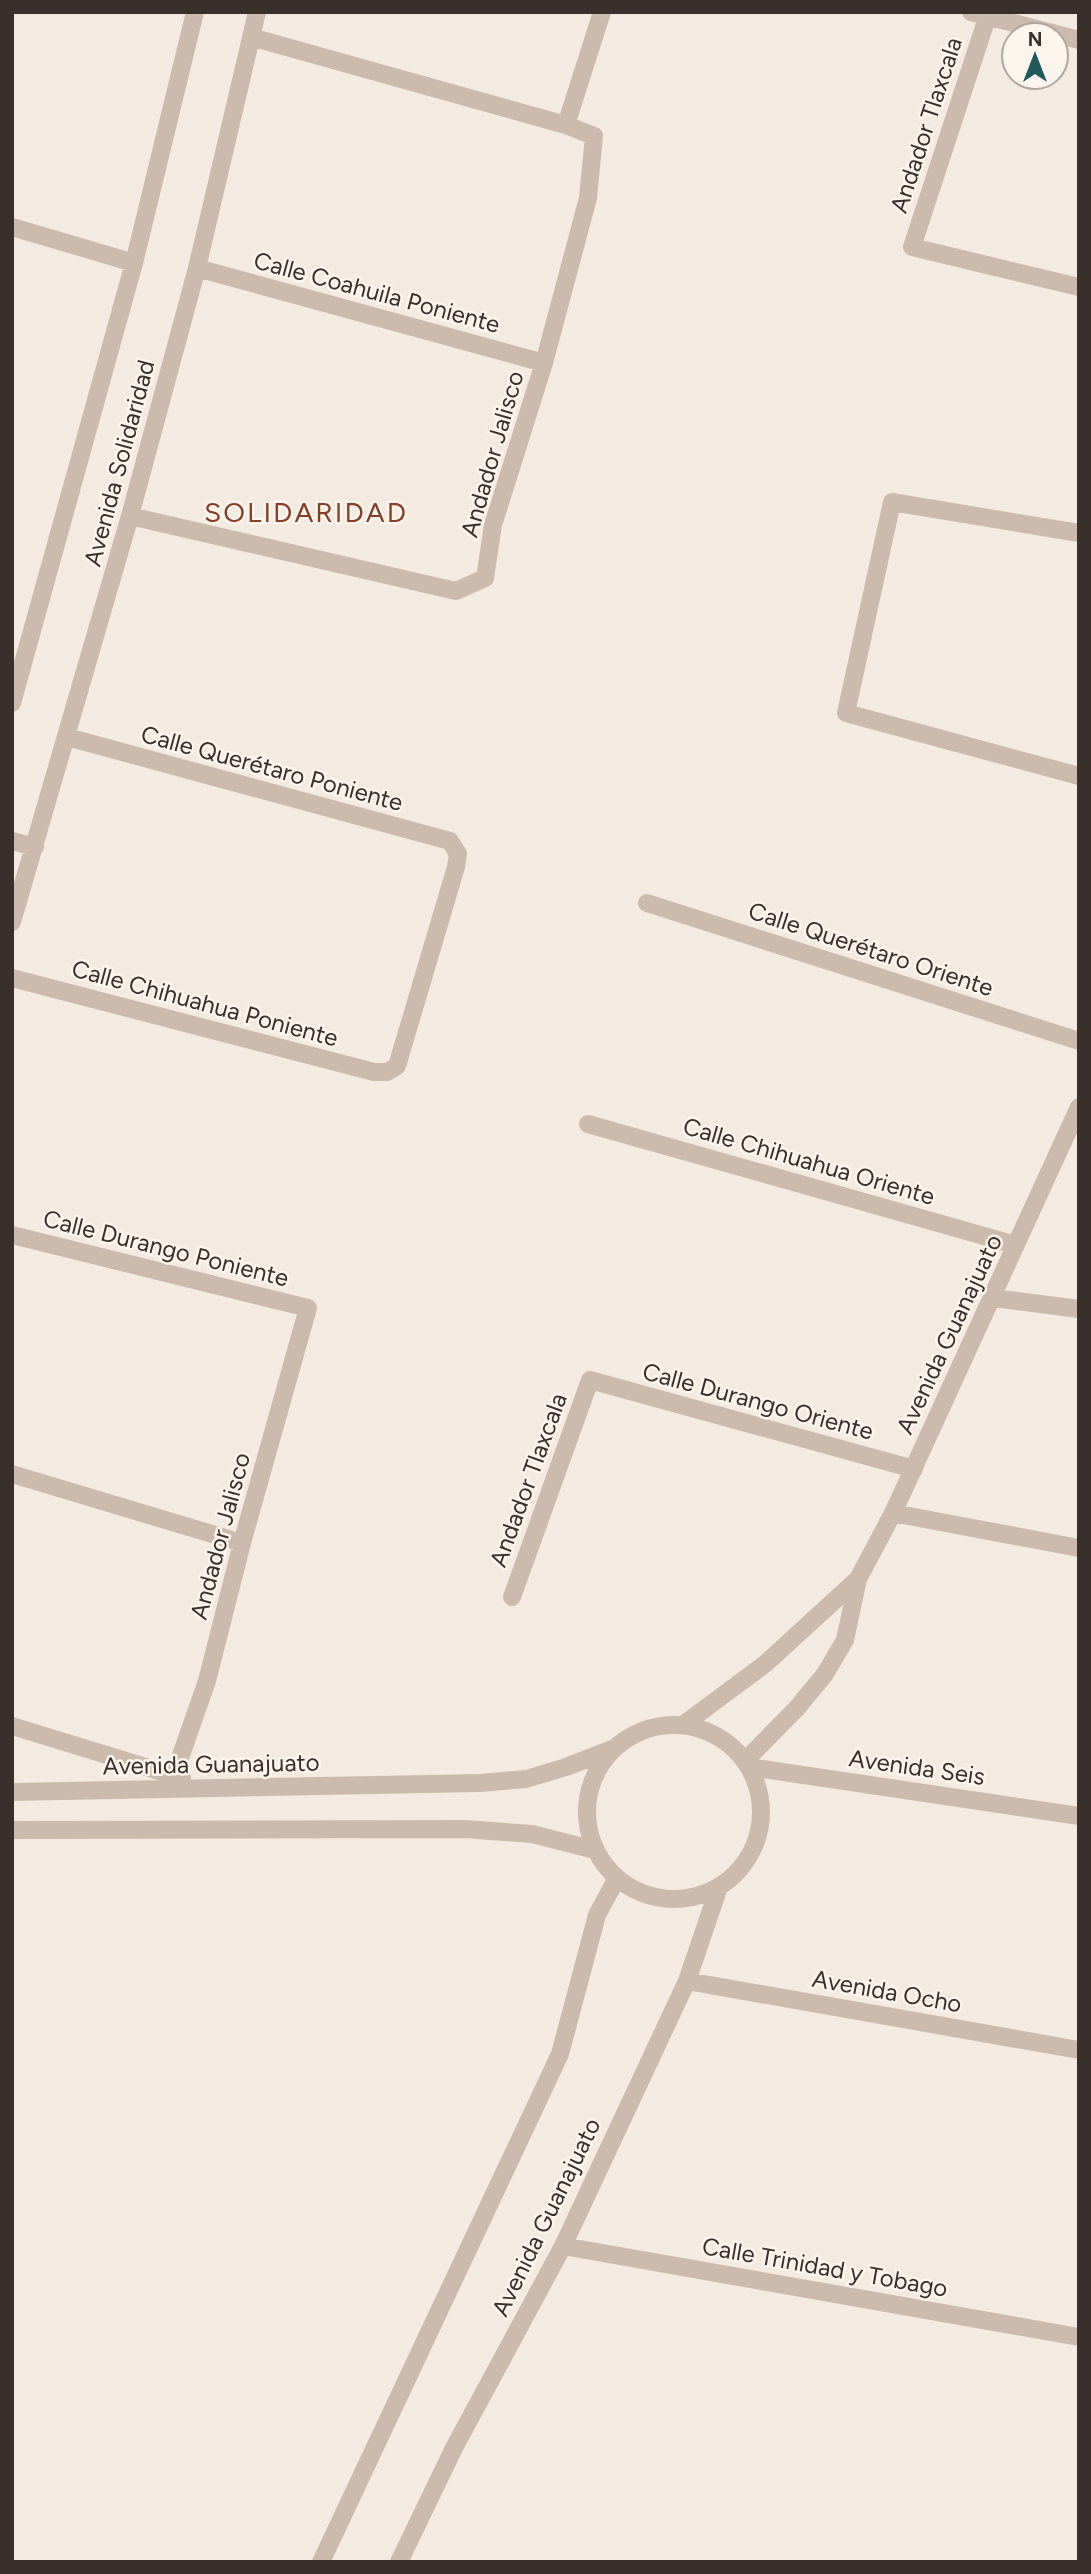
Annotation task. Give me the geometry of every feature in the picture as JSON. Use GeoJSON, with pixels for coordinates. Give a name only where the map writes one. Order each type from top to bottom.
{"type":"FeatureCollection","features":[{"type":"Feature","properties":{"kind":"street","name":"Avenida Solidaridad"},"geometry":{"type":"LineString","coordinates":[[12,703],[15,681],[134,263],[195,12]]}},
{"type":"Feature","properties":{"kind":"street","name":"Avenida Solidaridad"},"geometry":{"type":"LineString","coordinates":[[12,922],[130,516],[197,268],[257,12]]}},
{"type":"Feature","properties":{"kind":"street"},"geometry":{"type":"LineString","coordinates":[[566,125],[602,12]]}},
{"type":"Feature","properties":{"kind":"street"},"geometry":{"type":"LineString","coordinates":[[979,15],[1079,40]]}},
{"type":"Feature","properties":{"kind":"street","name":"Andador Tlaxcala"},"geometry":{"type":"LineString","coordinates":[[979,15],[912,247],[1079,287]]}},
{"type":"Feature","properties":{"kind":"street"},"geometry":{"type":"LineString","coordinates":[[251,37],[566,125],[594,136],[588,198],[544,363]]}},
{"type":"Feature","properties":{"kind":"street"},"geometry":{"type":"LineString","coordinates":[[12,227],[134,263]]}},
{"type":"Feature","properties":{"kind":"street","name":"Calle Coahuila Poniente"},"geometry":{"type":"LineString","coordinates":[[197,268],[544,363]]}},
{"type":"Feature","properties":{"kind":"street","name":"Andador Jalisco"},"geometry":{"type":"LineString","coordinates":[[130,516],[456,591],[485,578],[493,525],[544,363]]}},
{"type":"Feature","properties":{"kind":"street"},"geometry":{"type":"LineString","coordinates":[[1079,533],[892,502],[846,713],[1079,776]]}},
{"type":"Feature","properties":{"kind":"street","name":"Calle Querétaro Poniente"},"geometry":{"type":"LineString","coordinates":[[67,737],[450,841],[457,854],[397,1066],[387,1072]]}},
{"type":"Feature","properties":{"kind":"street"},"geometry":{"type":"LineString","coordinates":[[12,841],[35,847]]}},
{"type":"Feature","properties":{"kind":"street","name":"Calle Querétaro Oriente"},"geometry":{"type":"LineString","coordinates":[[647,903],[1079,1041]]}},
{"type":"Feature","properties":{"kind":"street","name":"Calle Chihuahua Poniente"},"geometry":{"type":"LineString","coordinates":[[12,978],[374,1072],[387,1072]]}},
{"type":"Feature","properties":{"kind":"street","name":"Avenida Guanajuato"},"geometry":{"type":"LineString","coordinates":[[747,1764],[825,1674],[845,1640],[858,1579],[914,1469],[1079,1107]]}},
{"type":"Feature","properties":{"kind":"street","name":"Calle Chihuahua Oriente"},"geometry":{"type":"LineString","coordinates":[[587,1124],[1016,1245]]}},
{"type":"Feature","properties":{"kind":"street","name":"Calle Durango Poniente"},"geometry":{"type":"LineString","coordinates":[[12,1235],[308,1308]]}},
{"type":"Feature","properties":{"kind":"street"},"geometry":{"type":"LineString","coordinates":[[994,1298],[1079,1309]]}},
{"type":"Feature","properties":{"kind":"street","name":"Andador Jalisco"},"geometry":{"type":"LineString","coordinates":[[174,1774],[206,1681],[308,1308]]}},
{"type":"Feature","properties":{"kind":"street","name":"Andador Tlaxcala"},"geometry":{"type":"LineString","coordinates":[[512,1597],[590,1380]]}},
{"type":"Feature","properties":{"kind":"street","name":"Calle Durango Oriente"},"geometry":{"type":"LineString","coordinates":[[590,1380],[914,1469]]}},
{"type":"Feature","properties":{"kind":"street"},"geometry":{"type":"LineString","coordinates":[[12,1474],[242,1543]]}},
{"type":"Feature","properties":{"kind":"street"},"geometry":{"type":"LineString","coordinates":[[893,1513],[1079,1548]]}},
{"type":"Feature","properties":{"kind":"street","name":"Avenida Guanajuato"},"geometry":{"type":"LineString","coordinates":[[683,1725],[765,1664],[858,1579]]}},
{"type":"Feature","properties":{"kind":"street"},"geometry":{"type":"LineString","coordinates":[[664,1725],[683,1725],[711,1733],[724,1740],[747,1764],[761,1799],[759,1833],[744,1864],[719,1887],[685,1898],[649,1896],[617,1878],[595,1850],[587,1824],[587,1796],[593,1778],[615,1748],[629,1737],[664,1725]]}},
{"type":"Feature","properties":{"kind":"street"},"geometry":{"type":"LineString","coordinates":[[12,1726],[174,1774],[205,1789]]}},
{"type":"Feature","properties":{"kind":"street","name":"Avenida Guanajuato"},"geometry":{"type":"LineString","coordinates":[[12,1792],[480,1783],[526,1779],[615,1748]]}},
{"type":"Feature","properties":{"kind":"street","name":"Avenida Seis"},"geometry":{"type":"LineString","coordinates":[[747,1764],[1079,1816]]}},
{"type":"Feature","properties":{"kind":"street"},"geometry":{"type":"LineString","coordinates":[[12,1830],[465,1829],[531,1834],[595,1850]]}},
{"type":"Feature","properties":{"kind":"street"},"geometry":{"type":"LineString","coordinates":[[321,2562],[561,2053],[597,1915],[617,1878]]}},
{"type":"Feature","properties":{"kind":"street","name":"Avenida Guanajuato"},"geometry":{"type":"LineString","coordinates":[[399,2562],[454,2448],[563,2246],[687,1981],[719,1887]]}},
{"type":"Feature","properties":{"kind":"street","name":"Avenida Ocho"},"geometry":{"type":"LineString","coordinates":[[687,1981],[1079,2050]]}},
{"type":"Feature","properties":{"kind":"street","name":"Calle Trinidad y Tobago"},"geometry":{"type":"LineString","coordinates":[[563,2246],[1079,2337]]}},
{"type":"Feature","properties":{"kind":"district","name":"SOLIDARIDAD"},"geometry":{"type":"Point","coordinates":[306,512]}}]}
